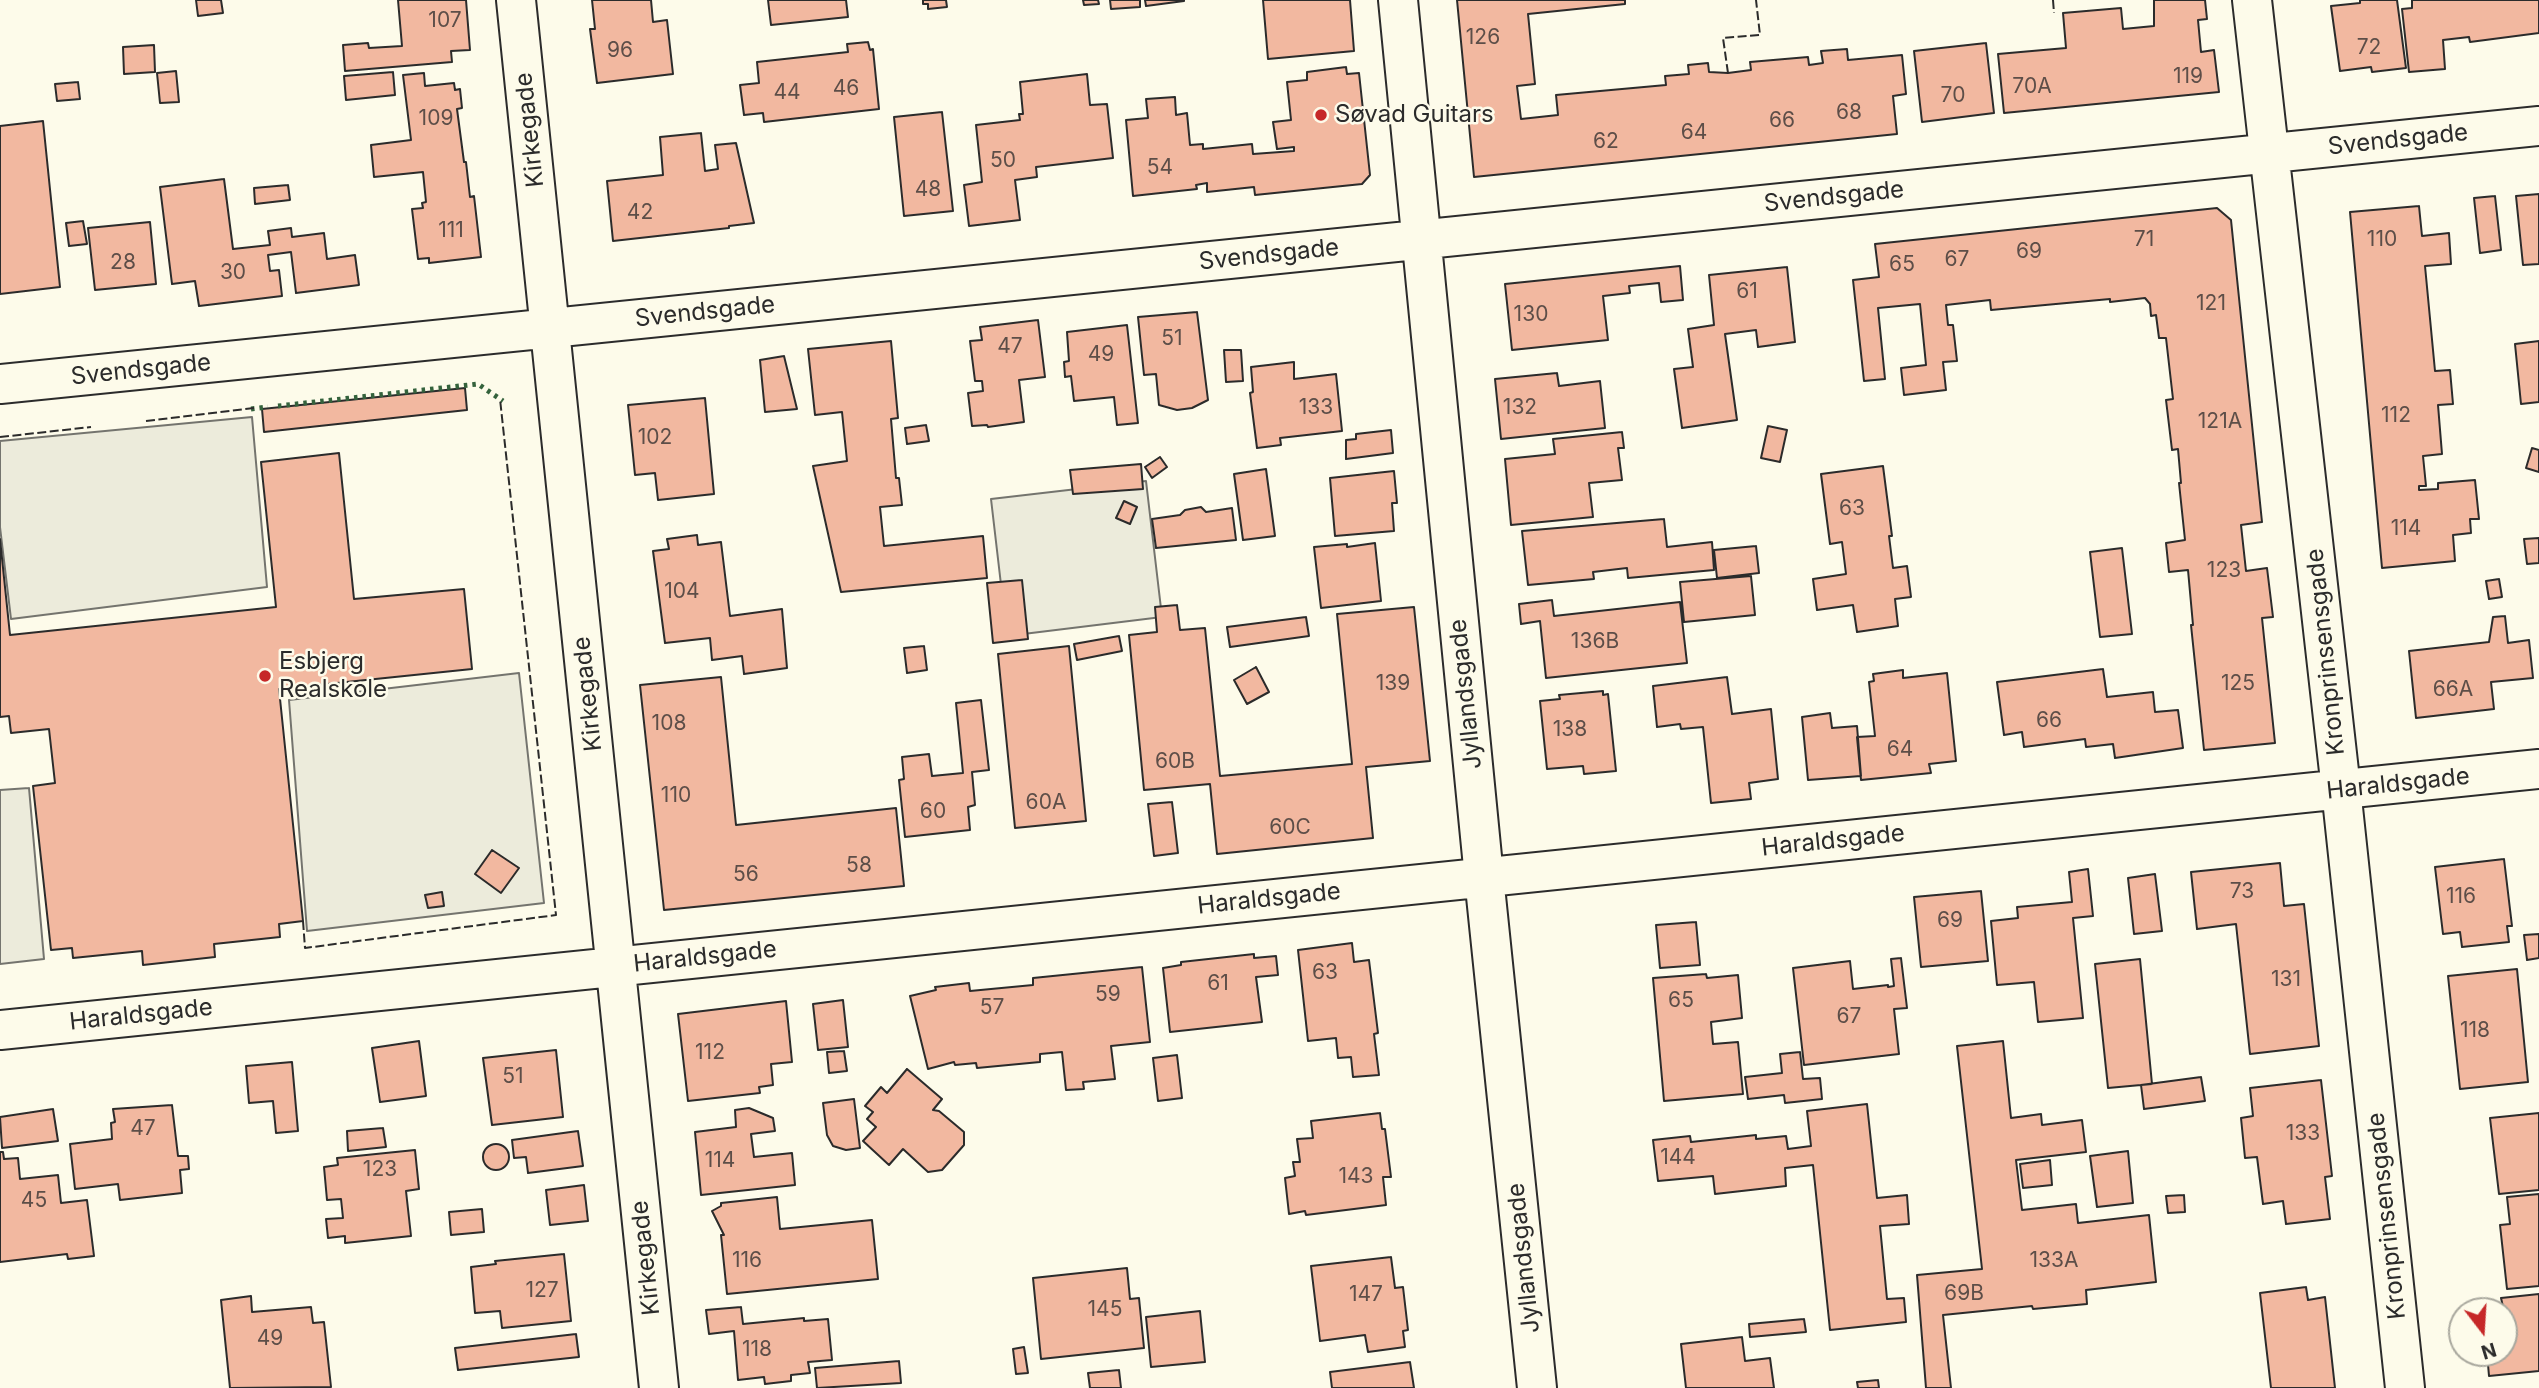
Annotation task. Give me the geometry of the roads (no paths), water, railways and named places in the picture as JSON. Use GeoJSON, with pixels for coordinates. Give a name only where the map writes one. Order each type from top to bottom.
{"type":"FeatureCollection","features":[{"type":"Feature","properties":{"kind":"street","name":"Kirkegade"},"geometry":{"type":"LineString","coordinates":[[516,0],[659,1388]]}},
{"type":"Feature","properties":{"kind":"street","name":"Jyllandsgade"},"geometry":{"type":"LineString","coordinates":[[1398,0],[1537,1388]]}},
{"type":"Feature","properties":{"kind":"street","name":"Kronprinsensgade"},"geometry":{"type":"LineString","coordinates":[[2252,0],[2405,1388]]}},
{"type":"Feature","properties":{"kind":"street","name":"Svendsgade"},"geometry":{"type":"LineString","coordinates":[[0,384],[2539,126]]}},
{"type":"Feature","properties":{"kind":"street","name":"Haraldsgade"},"geometry":{"type":"LineString","coordinates":[[0,1030],[2539,769]]}},
{"type":"Feature","properties":{"kind":"place","name":"Søvad Guitars"},"geometry":{"type":"Point","coordinates":[1321,115]}},
{"type":"Feature","properties":{"kind":"place","name":"Esbjerg Realskole"},"geometry":{"type":"Point","coordinates":[265,676]}}]}
